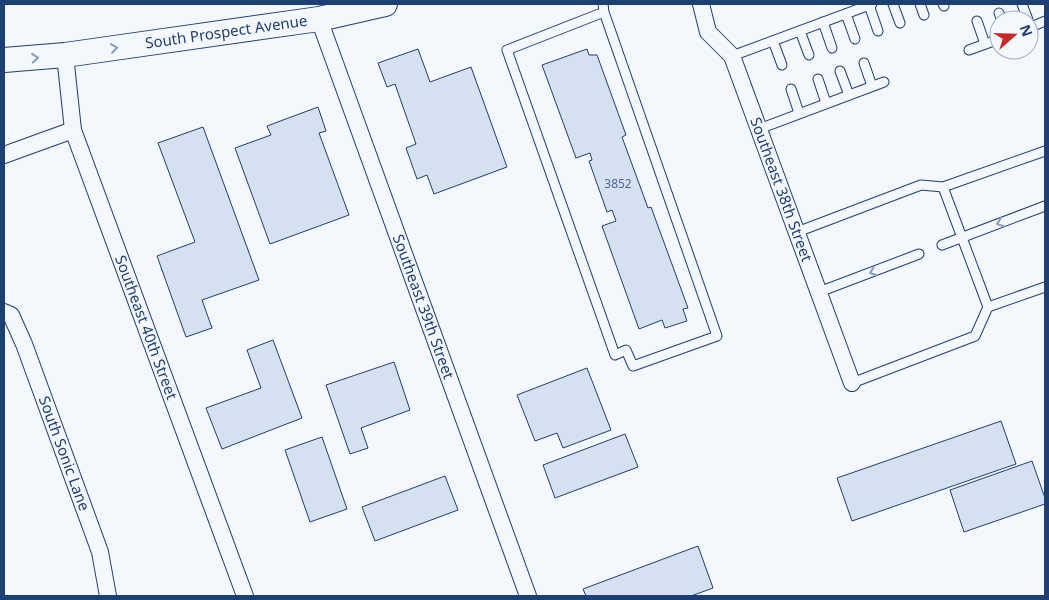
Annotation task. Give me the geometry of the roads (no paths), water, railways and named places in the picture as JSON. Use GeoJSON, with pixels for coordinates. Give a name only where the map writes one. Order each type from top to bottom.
{"type":"FeatureCollection","features":[{"type":"Feature","properties":{"kind":"main road","name":"South Prospect Avenue"},"geometry":{"type":"LineString","coordinates":[[4,60],[65,55],[319,19],[385,4]]}},
{"type":"Feature","properties":{"kind":"street","name":"Southeast 38th Street"},"geometry":{"type":"LineString","coordinates":[[701,4],[708,32],[732,56],[852,383]]}},
{"type":"Feature","properties":{"kind":"street","name":"Southeast 39th Street"},"geometry":{"type":"LineString","coordinates":[[319,19],[528,596]]}},
{"type":"Feature","properties":{"kind":"street","name":"Southeast 40th Street"},"geometry":{"type":"LineString","coordinates":[[65,55],[73,130],[245,596]]}},
{"type":"Feature","properties":{"kind":"street"},"geometry":{"type":"LineString","coordinates":[[4,155],[73,130]]}},
{"type":"Feature","properties":{"kind":"street","name":"South Sonic Lane"},"geometry":{"type":"LineString","coordinates":[[7,314],[24,344],[100,552],[108,596]]}},
{"type":"Feature","properties":{"kind":"lane"},"geometry":{"type":"LineString","coordinates":[[732,56],[871,4],[878,31]]}},
{"type":"Feature","properties":{"kind":"lane"},"geometry":{"type":"LineString","coordinates":[[893,4],[900,22]]}},
{"type":"Feature","properties":{"kind":"lane"},"geometry":{"type":"LineString","coordinates":[[920,4],[924,15]]}},
{"type":"Feature","properties":{"kind":"lane"},"geometry":{"type":"LineString","coordinates":[[604,8],[717,336],[633,366],[626,350],[615,355],[507,50],[604,8]]}},
{"type":"Feature","properties":{"kind":"lane"},"geometry":{"type":"LineString","coordinates":[[846,14],[855,39]]}},
{"type":"Feature","properties":{"kind":"lane"},"geometry":{"type":"LineString","coordinates":[[977,21],[985,44]]}},
{"type":"Feature","properties":{"kind":"lane"},"geometry":{"type":"LineString","coordinates":[[823,22],[832,48]]}},
{"type":"Feature","properties":{"kind":"lane"},"geometry":{"type":"LineString","coordinates":[[800,31],[809,55]]}},
{"type":"Feature","properties":{"kind":"lane"},"geometry":{"type":"LineString","coordinates":[[773,41],[782,65]]}},
{"type":"Feature","properties":{"kind":"lane"},"geometry":{"type":"LineString","coordinates":[[969,50],[989,43]]}},
{"type":"Feature","properties":{"kind":"lane"},"geometry":{"type":"LineString","coordinates":[[864,62],[872,86]]}},
{"type":"Feature","properties":{"kind":"lane"},"geometry":{"type":"LineString","coordinates":[[840,71],[849,95]]}},
{"type":"Feature","properties":{"kind":"lane"},"geometry":{"type":"LineString","coordinates":[[818,79],[826,104]]}},
{"type":"Feature","properties":{"kind":"lane"},"geometry":{"type":"LineString","coordinates":[[759,129],[884,82]]}},
{"type":"Feature","properties":{"kind":"lane"},"geometry":{"type":"LineString","coordinates":[[791,89],[799,113]]}},
{"type":"Feature","properties":{"kind":"lane"},"geometry":{"type":"LineString","coordinates":[[797,232],[921,185],[943,188],[1045,151]]}},
{"type":"Feature","properties":{"kind":"lane"},"geometry":{"type":"LineString","coordinates":[[852,383],[975,336],[988,307],[943,188]]}},
{"type":"Feature","properties":{"kind":"lane"},"geometry":{"type":"LineString","coordinates":[[942,245],[1045,206]]}},
{"type":"Feature","properties":{"kind":"lane"},"geometry":{"type":"LineString","coordinates":[[819,292],[919,254]]}},
{"type":"Feature","properties":{"kind":"lane"},"geometry":{"type":"LineString","coordinates":[[988,307],[1045,287]]}}]}
